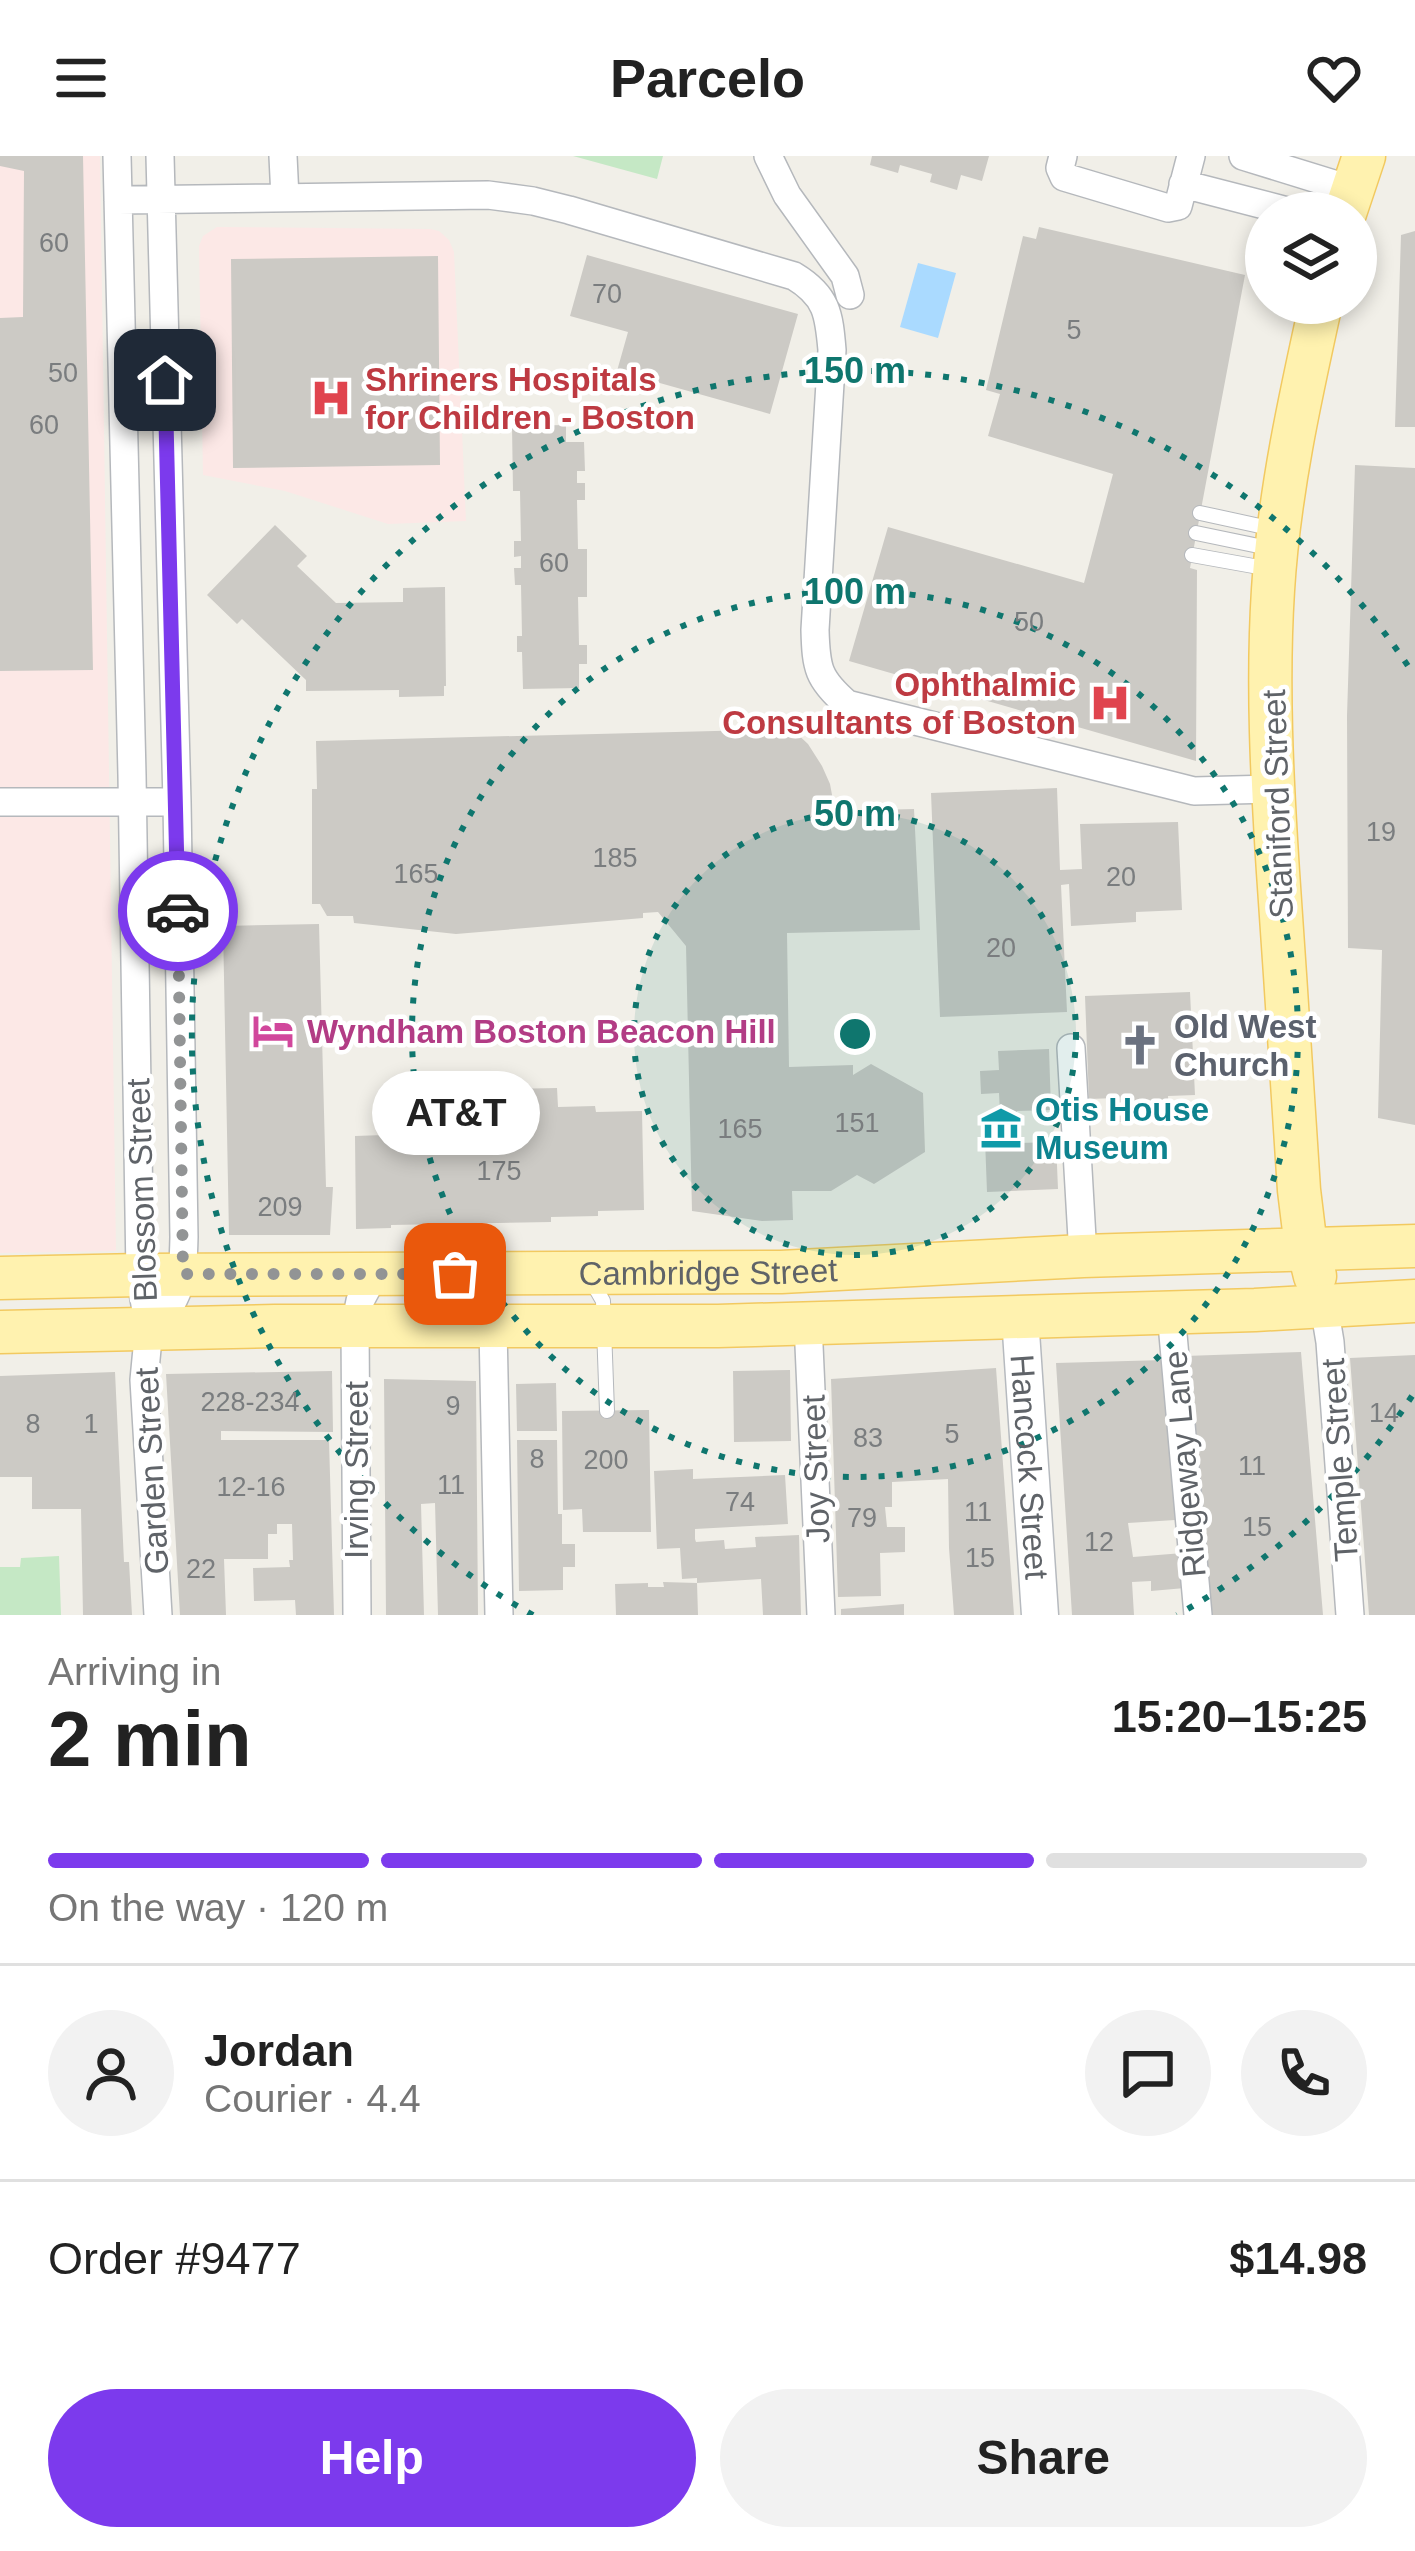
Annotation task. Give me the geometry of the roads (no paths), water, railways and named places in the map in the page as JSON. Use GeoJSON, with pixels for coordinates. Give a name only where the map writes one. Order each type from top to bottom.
{"type":"FeatureCollection","features":[{"type":"Feature","properties":{"kind":"main road","name":"Staniford Street"},"geometry":{"type":"LineString","coordinates":[[1316,324],[1285,477],[1271,676],[1298,1183],[1307,1249],[1324,1306]]}},
{"type":"Feature","properties":{"kind":"main road","name":"Cambridge Street"},"geometry":{"type":"LineString","coordinates":[[0,1278],[781,1272],[1083,1256],[1415,1246]]}},
{"type":"Feature","properties":{"kind":"main road","name":"Cambridge Street"},"geometry":{"type":"LineString","coordinates":[[0,1332],[808,1323],[1415,1301]]}},
{"type":"Feature","properties":{"kind":"main road","name":"Hancock Street"},"geometry":{"type":"LineString","coordinates":[[1020,1317],[1040,1615]]}},
{"type":"Feature","properties":{"kind":"street","name":"Blossom Street"},"geometry":{"type":"LineString","coordinates":[[117,156],[140,1274],[149,1328]]}},
{"type":"Feature","properties":{"kind":"street","name":"Blossom Street"},"geometry":{"type":"LineString","coordinates":[[149,1328],[171,1305],[183,1274],[177,802],[160,156]]}},
{"type":"Feature","properties":{"kind":"street"},"geometry":{"type":"LineString","coordinates":[[283,156],[285,198]]}},
{"type":"Feature","properties":{"kind":"street"},"geometry":{"type":"LineString","coordinates":[[768,156],[787,195],[844,276],[850,295]]}},
{"type":"Feature","properties":{"kind":"street"},"geometry":{"type":"LineString","coordinates":[[1063,156],[1064,178],[1168,208],[1178,206],[1191,156]]}},
{"type":"Feature","properties":{"kind":"street"},"geometry":{"type":"LineString","coordinates":[[1243,156],[1354,186]]}},
{"type":"Feature","properties":{"kind":"street"},"geometry":{"type":"LineString","coordinates":[[1183,184],[1245,200]]}},
{"type":"Feature","properties":{"kind":"street"},"geometry":{"type":"LineString","coordinates":[[118,200],[446,194],[533,201],[794,276],[812,286],[825,305],[832,350],[814,630],[815,661],[825,685],[848,704],[1194,791],[1274,789]]}},
{"type":"Feature","properties":{"kind":"street"},"geometry":{"type":"LineString","coordinates":[[0,802],[177,802]]}},
{"type":"Feature","properties":{"kind":"street"},"geometry":{"type":"LineString","coordinates":[[1071,1048],[1083,1256]]}},
{"type":"Feature","properties":{"kind":"street","name":"Irving Street"},"geometry":{"type":"LineString","coordinates":[[356,1615],[356,1326],[360,1301],[374,1274]]}},
{"type":"Feature","properties":{"kind":"street","name":"Temple Street"},"geometry":{"type":"LineString","coordinates":[[1324,1306],[1330,1334],[1350,1615]]}},
{"type":"Feature","properties":{"kind":"street","name":"Ridgeway Lane"},"geometry":{"type":"LineString","coordinates":[[1171,1312],[1198,1615]]}},
{"type":"Feature","properties":{"kind":"street","name":"Joy Street"},"geometry":{"type":"LineString","coordinates":[[808,1323],[821,1615]]}},
{"type":"Feature","properties":{"kind":"street","name":"Garden Street"},"geometry":{"type":"LineString","coordinates":[[149,1328],[144,1380],[158,1615]]}},
{"type":"Feature","properties":{"kind":"street"},"geometry":{"type":"LineString","coordinates":[[493,1328],[499,1615]]}},
{"type":"Feature","properties":{"kind":"lane"},"geometry":{"type":"LineString","coordinates":[[1200,513],[1277,550]]}},
{"type":"Feature","properties":{"kind":"lane"},"geometry":{"type":"LineString","coordinates":[[1196,533],[1277,550]]}},
{"type":"Feature","properties":{"kind":"lane"},"geometry":{"type":"LineString","coordinates":[[1192,555],[1234,565],[1277,550]]}},
{"type":"Feature","properties":{"kind":"lane"},"geometry":{"type":"LineString","coordinates":[[576,1274],[600,1292],[606,1327],[607,1411]]}},
{"type":"Feature","properties":{"kind":"water"},"geometry":{"type":"Polygon","coordinates":[[[918,263],[956,273],[938,338],[900,327],[918,263]]]}},
{"type":"Feature","properties":{"kind":"place","name":"Shriners Hospitals for Children - Boston"},"geometry":{"type":"Point","coordinates":[331,398]}},
{"type":"Feature","properties":{"kind":"place","name":"Ophthalmic Consultants of Boston"},"geometry":{"type":"Point","coordinates":[1110,703]}},
{"type":"Feature","properties":{"kind":"place","name":"Wyndham Boston Beacon Hill"},"geometry":{"type":"Point","coordinates":[273,1031]}},
{"type":"Feature","properties":{"kind":"place","name":"Old West Church"},"geometry":{"type":"Point","coordinates":[1140,1045]}},
{"type":"Feature","properties":{"kind":"place","name":"Otis House Museum"},"geometry":{"type":"Point","coordinates":[1001,1128]}},
{"type":"Feature","properties":{"kind":"place","name":"AT&T"},"geometry":{"type":"Point","coordinates":[455,1274]}}]}
